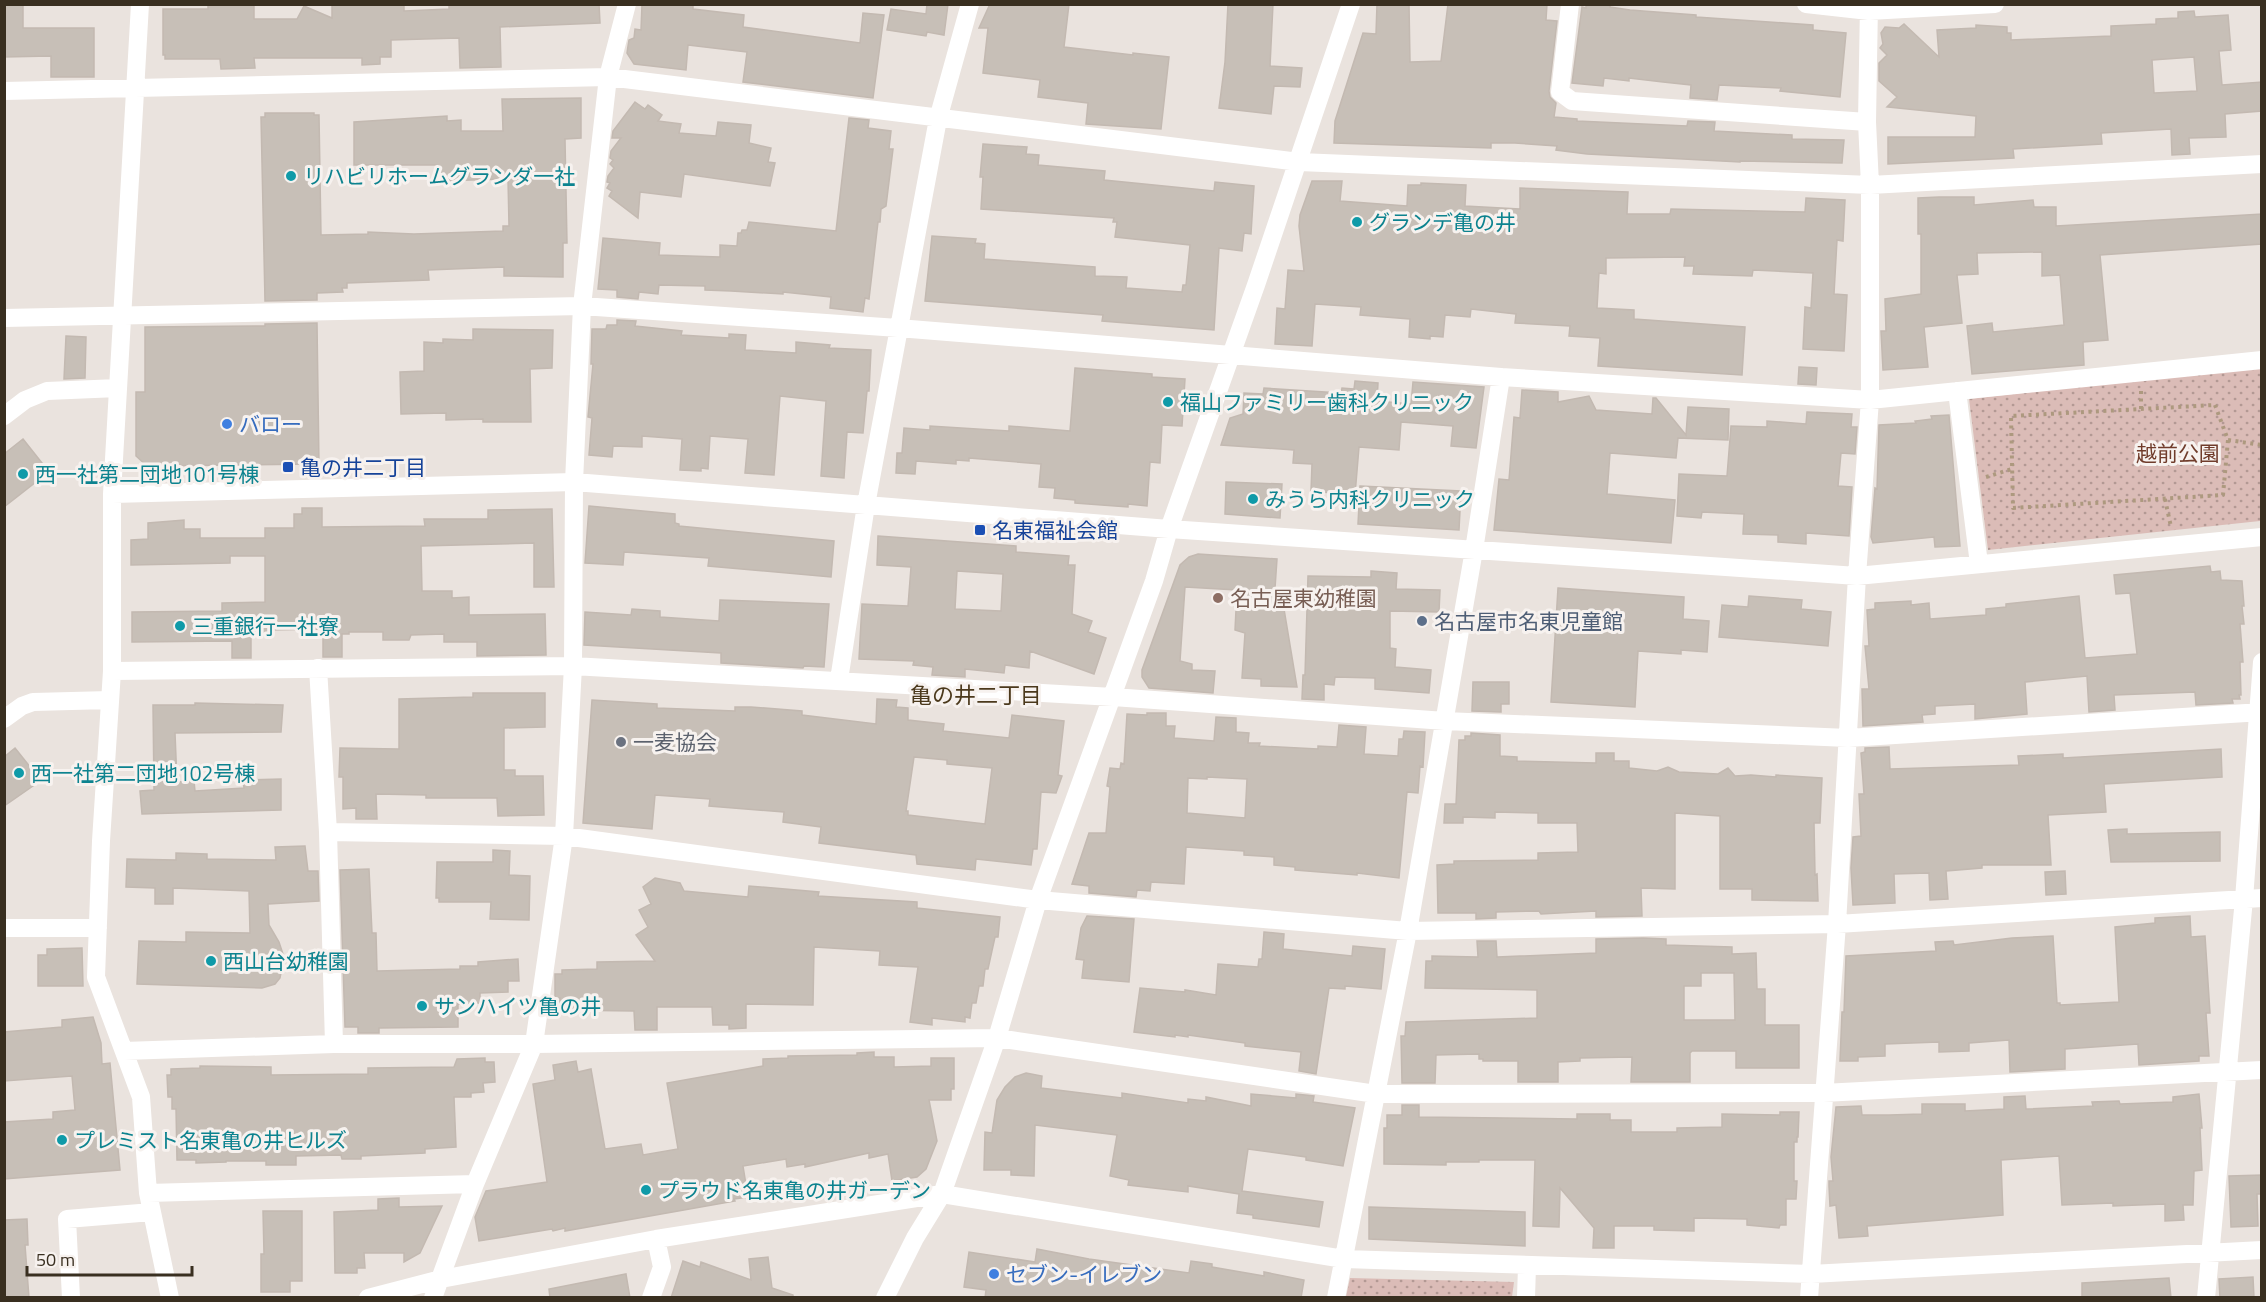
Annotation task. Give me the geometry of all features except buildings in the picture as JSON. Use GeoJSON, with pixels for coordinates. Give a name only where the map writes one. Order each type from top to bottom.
{"type":"FeatureCollection","features":[{"type":"Feature","properties":{"kind":"street"},"geometry":{"type":"LineString","coordinates":[[140,4],[112,494],[112,671],[100,842],[96,977],[141,1097],[148,1193],[170,1298]]}},
{"type":"Feature","properties":{"kind":"street"},"geometry":{"type":"LineString","coordinates":[[433,1298],[475,1184],[534,1044],[564,836],[573,666],[574,482],[582,306],[608,77],[627,4]]}},
{"type":"Feature","properties":{"kind":"street"},"geometry":{"type":"LineString","coordinates":[[839,680],[866,505],[938,119],[970,4]]}},
{"type":"Feature","properties":{"kind":"street"},"geometry":{"type":"LineString","coordinates":[[885,1298],[915,1238],[942,1194],[997,1038],[1038,900],[1154,581],[1170,529],[1299,162],[1351,4]]}},
{"type":"Feature","properties":{"kind":"street"},"geometry":{"type":"LineString","coordinates":[[1570,4],[1560,92],[1572,101],[1867,122]]}},
{"type":"Feature","properties":{"kind":"street"},"geometry":{"type":"LineString","coordinates":[[1806,4],[1869,8],[1995,4]]}},
{"type":"Feature","properties":{"kind":"street"},"geometry":{"type":"LineString","coordinates":[[1809,1298],[1837,924],[1857,576],[1870,400],[1870,185],[1867,122],[1869,8]]}},
{"type":"Feature","properties":{"kind":"street"},"geometry":{"type":"LineString","coordinates":[[4,91],[608,77],[1299,162],[1870,185],[2262,164]]}},
{"type":"Feature","properties":{"kind":"street"},"geometry":{"type":"LineString","coordinates":[[4,318],[582,306],[898,328],[1501,376],[1870,400],[2262,360]]}},
{"type":"Feature","properties":{"kind":"street"},"geometry":{"type":"LineString","coordinates":[[1336,1298],[1408,931],[1474,549],[1501,376]]}},
{"type":"Feature","properties":{"kind":"street"},"geometry":{"type":"LineString","coordinates":[[4,416],[26,400],[47,391],[118,388]]}},
{"type":"Feature","properties":{"kind":"street"},"geometry":{"type":"LineString","coordinates":[[1957,391],[1979,564]]}},
{"type":"Feature","properties":{"kind":"street"},"geometry":{"type":"LineString","coordinates":[[112,494],[574,482],[1170,529],[1857,576],[2262,537]]}},
{"type":"Feature","properties":{"kind":"street"},"geometry":{"type":"LineString","coordinates":[[2206,1298],[2227,1072],[2253,898],[2262,662]]}},
{"type":"Feature","properties":{"kind":"street"},"geometry":{"type":"LineString","coordinates":[[112,671],[573,666],[839,680],[1445,721],[1848,738],[2260,712]]}},
{"type":"Feature","properties":{"kind":"street"},"geometry":{"type":"LineString","coordinates":[[318,668],[328,831],[334,1044]]}},
{"type":"Feature","properties":{"kind":"street"},"geometry":{"type":"LineString","coordinates":[[4,718],[21,706],[33,702],[110,700]]}},
{"type":"Feature","properties":{"kind":"street"},"geometry":{"type":"LineString","coordinates":[[328,831],[564,836],[1038,900],[1408,931],[1837,924],[2253,898]]}},
{"type":"Feature","properties":{"kind":"street"},"geometry":{"type":"LineString","coordinates":[[4,928],[98,928]]}},
{"type":"Feature","properties":{"kind":"street"},"geometry":{"type":"LineString","coordinates":[[124,1052],[334,1044],[534,1044],[997,1038],[1376,1094],[1823,1093],[2262,1070]]}},
{"type":"Feature","properties":{"kind":"street"},"geometry":{"type":"LineString","coordinates":[[148,1193],[475,1184]]}},
{"type":"Feature","properties":{"kind":"street"},"geometry":{"type":"LineString","coordinates":[[368,1298],[441,1279],[656,1239],[942,1194],[1344,1259],[1811,1274],[2262,1250]]}},
{"type":"Feature","properties":{"kind":"street"},"geometry":{"type":"LineString","coordinates":[[71,1298],[67,1219],[152,1212]]}},
{"type":"Feature","properties":{"kind":"street"},"geometry":{"type":"LineString","coordinates":[[651,1298],[662,1267],[656,1239]]}},
{"type":"Feature","properties":{"kind":"street"},"geometry":{"type":"LineString","coordinates":[[1526,1298],[1527,1266]]}},
{"type":"Feature","properties":{"kind":"path"},"geometry":{"type":"LineString","coordinates":[[2215,405],[2228,440],[2223,495],[2013,508],[2011,416],[2215,405]]}},
{"type":"Feature","properties":{"kind":"path"},"geometry":{"type":"LineString","coordinates":[[2228,440],[2262,445]]}},
{"type":"Feature","properties":{"kind":"path"},"geometry":{"type":"LineString","coordinates":[[1969,483],[2012,469]]}},
{"type":"Feature","properties":{"kind":"path"},"geometry":{"type":"LineString","coordinates":[[2165,499],[2175,545]]}},
{"type":"Feature","properties":{"kind":"green space","name":"越前公園"},"geometry":{"type":"Polygon","coordinates":[[[2259,367],[2262,371],[2260,521],[1988,550],[1969,399],[2259,367]]]}},
{"type":"Feature","properties":{"kind":"green space"},"geometry":{"type":"Polygon","coordinates":[[[1350,1278],[1514,1282],[1512,1297],[1346,1297],[1350,1278]]]}},
{"type":"Feature","properties":{"kind":"place","name":"リハビリホームグランダ一社"},"geometry":{"type":"Point","coordinates":[291,176]}},
{"type":"Feature","properties":{"kind":"place","name":"グランデ亀の井"},"geometry":{"type":"Point","coordinates":[1357,222]}},
{"type":"Feature","properties":{"kind":"place","name":"福山ファミリー歯科クリニック"},"geometry":{"type":"Point","coordinates":[1168,402]}},
{"type":"Feature","properties":{"kind":"place","name":"バロー"},"geometry":{"type":"Point","coordinates":[227,424]}},
{"type":"Feature","properties":{"kind":"place","name":"亀の井二丁目"},"geometry":{"type":"Point","coordinates":[288,467]}},
{"type":"Feature","properties":{"kind":"place","name":"西一社第二団地101号棟"},"geometry":{"type":"Point","coordinates":[23,474]}},
{"type":"Feature","properties":{"kind":"place","name":"みうら内科クリニック"},"geometry":{"type":"Point","coordinates":[1253,499]}},
{"type":"Feature","properties":{"kind":"place","name":"名東福祉会館"},"geometry":{"type":"Point","coordinates":[980,530]}},
{"type":"Feature","properties":{"kind":"place","name":"名古屋東幼稚園"},"geometry":{"type":"Point","coordinates":[1218,598]}},
{"type":"Feature","properties":{"kind":"place","name":"名古屋市名東児童館"},"geometry":{"type":"Point","coordinates":[1422,621]}},
{"type":"Feature","properties":{"kind":"place","name":"三重銀行一社寮"},"geometry":{"type":"Point","coordinates":[180,626]}},
{"type":"Feature","properties":{"kind":"place","name":"一麦協会"},"geometry":{"type":"Point","coordinates":[621,742]}},
{"type":"Feature","properties":{"kind":"place","name":"西一社第二団地102号棟"},"geometry":{"type":"Point","coordinates":[19,773]}},
{"type":"Feature","properties":{"kind":"place","name":"西山台幼稚園"},"geometry":{"type":"Point","coordinates":[211,961]}},
{"type":"Feature","properties":{"kind":"place","name":"サンハイツ亀の井"},"geometry":{"type":"Point","coordinates":[422,1006]}},
{"type":"Feature","properties":{"kind":"place","name":"プレミスト名東亀の井ヒルズ"},"geometry":{"type":"Point","coordinates":[62,1140]}},
{"type":"Feature","properties":{"kind":"place","name":"プラウド名東亀の井ガーデン"},"geometry":{"type":"Point","coordinates":[646,1190]}},
{"type":"Feature","properties":{"kind":"place","name":"セブン-イレブン"},"geometry":{"type":"Point","coordinates":[994,1274]}},
{"type":"Feature","properties":{"kind":"district","name":"亀の井二丁目"},"geometry":{"type":"Point","coordinates":[976,695]}}]}
